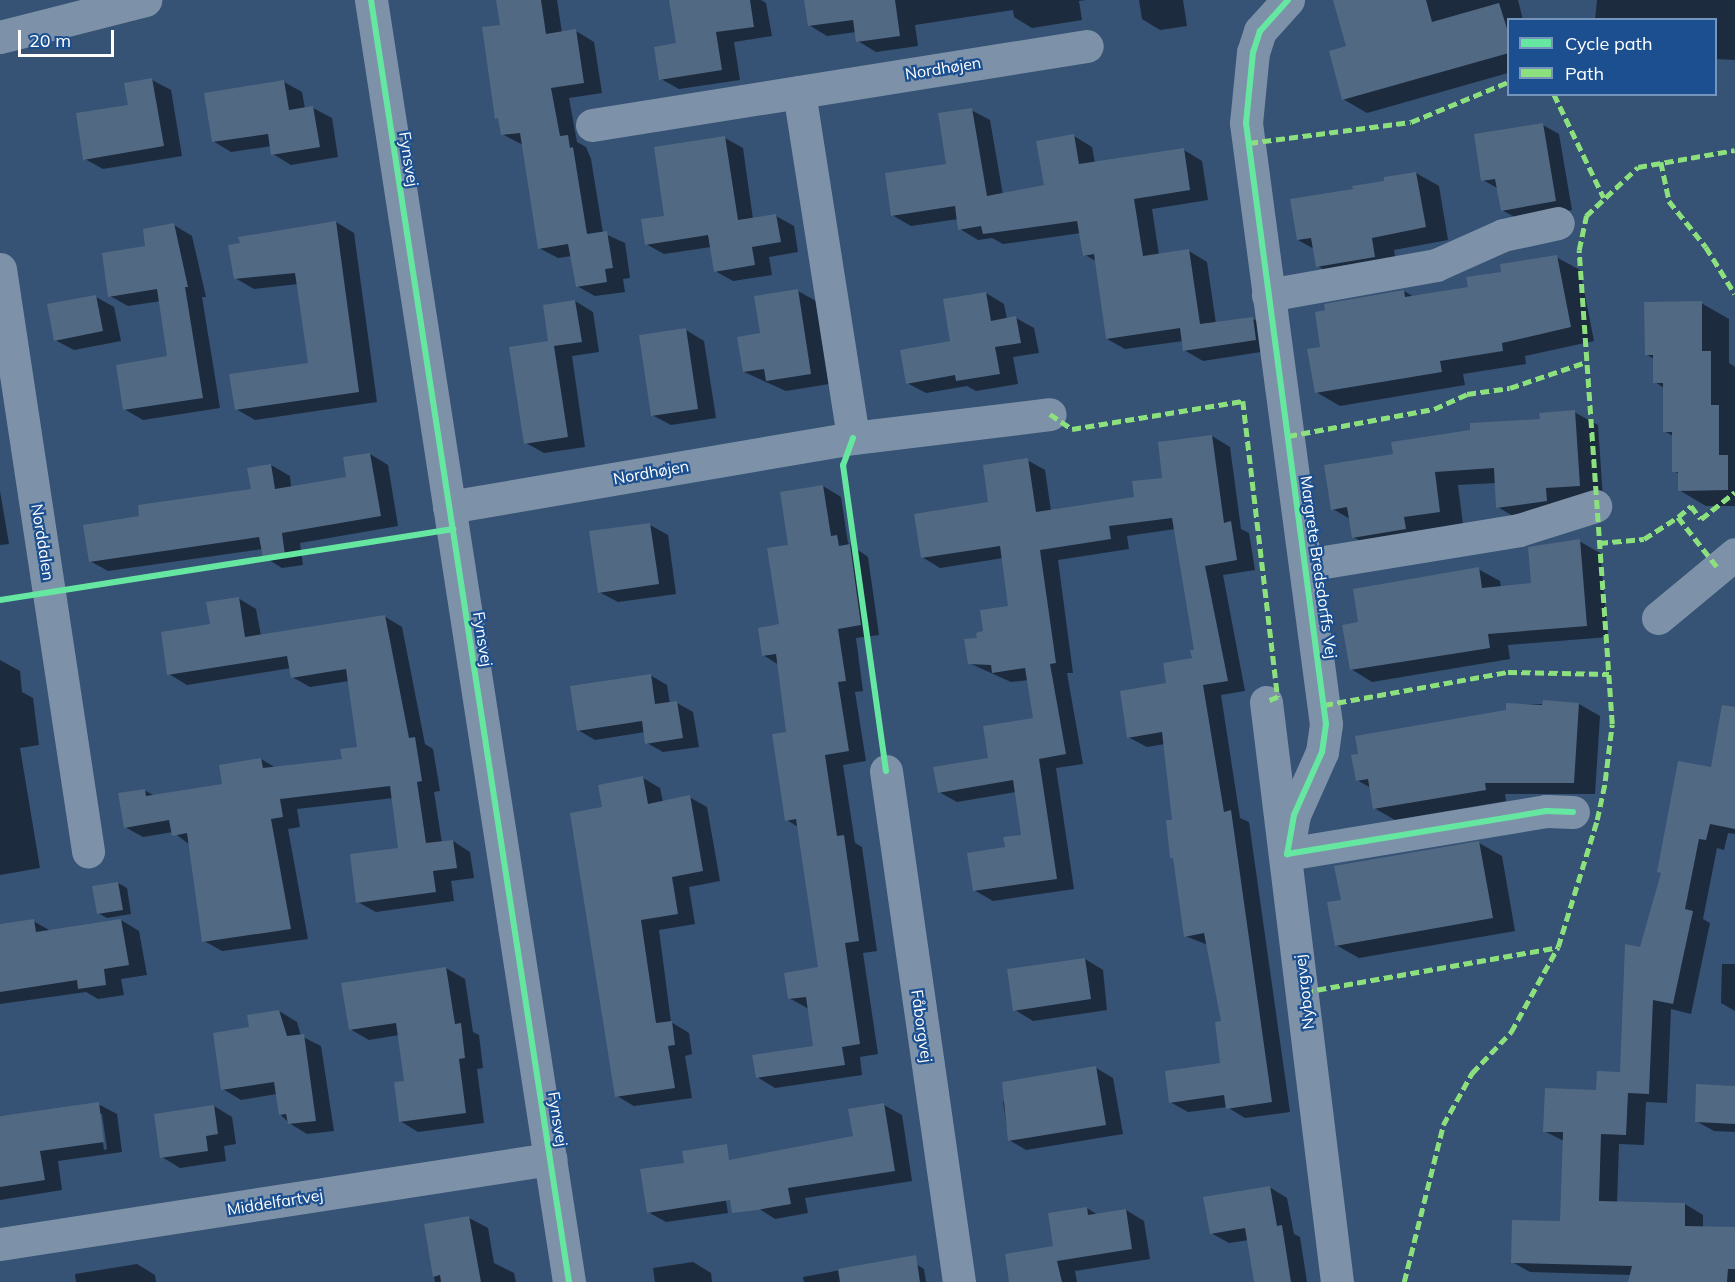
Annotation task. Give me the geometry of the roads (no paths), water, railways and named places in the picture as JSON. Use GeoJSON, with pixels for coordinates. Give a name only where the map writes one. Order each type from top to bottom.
{"type":"FeatureCollection","features":[{"type":"Feature","properties":{"kind":"street"},"geometry":{"type":"LineString","coordinates":[[0,37],[145,0]]}},
{"type":"Feature","properties":{"kind":"street","name":"Fynsvej"},"geometry":{"type":"LineString","coordinates":[[371,0],[569,1282]]}},
{"type":"Feature","properties":{"kind":"street","name":"Margrete Bredsdorffs Vej"},"geometry":{"type":"LineString","coordinates":[[1287,854],[1294,815],[1322,752],[1326,724],[1246,123],[1253,52],[1260,31],[1288,0]]}},
{"type":"Feature","properties":{"kind":"street","name":"Nordhøjen"},"geometry":{"type":"LineString","coordinates":[[592,125],[1087,46]]}},
{"type":"Feature","properties":{"kind":"street"},"geometry":{"type":"LineString","coordinates":[[799,92],[853,438]]}},
{"type":"Feature","properties":{"kind":"street"},"geometry":{"type":"LineString","coordinates":[[1268,295],[1436,265],[1503,235],[1558,223]]}},
{"type":"Feature","properties":{"kind":"street","name":"Norddalen"},"geometry":{"type":"LineString","coordinates":[[0,269],[88,850]]}},
{"type":"Feature","properties":{"kind":"street","name":"Nordhøjen"},"geometry":{"type":"LineString","coordinates":[[449,507],[853,438],[1050,414]]}},
{"type":"Feature","properties":{"kind":"street","name":"Margrete Bredsdorffs Vej"},"geometry":{"type":"LineString","coordinates":[[1306,565],[1519,530],[1595,506]]}},
{"type":"Feature","properties":{"kind":"street"},"geometry":{"type":"LineString","coordinates":[[1658,618],[1735,554]]}},
{"type":"Feature","properties":{"kind":"street","name":"Nyborgvej"},"geometry":{"type":"LineString","coordinates":[[1266,702],[1287,854],[1337,1282]]}},
{"type":"Feature","properties":{"kind":"street","name":"Fåborgvej"},"geometry":{"type":"LineString","coordinates":[[885,771],[959,1282]]}},
{"type":"Feature","properties":{"kind":"street"},"geometry":{"type":"LineString","coordinates":[[1287,854],[1546,812],[1573,812]]}},
{"type":"Feature","properties":{"kind":"street","name":"Middelfartvej"},"geometry":{"type":"LineString","coordinates":[[0,1244],[550,1159]]}}]}
